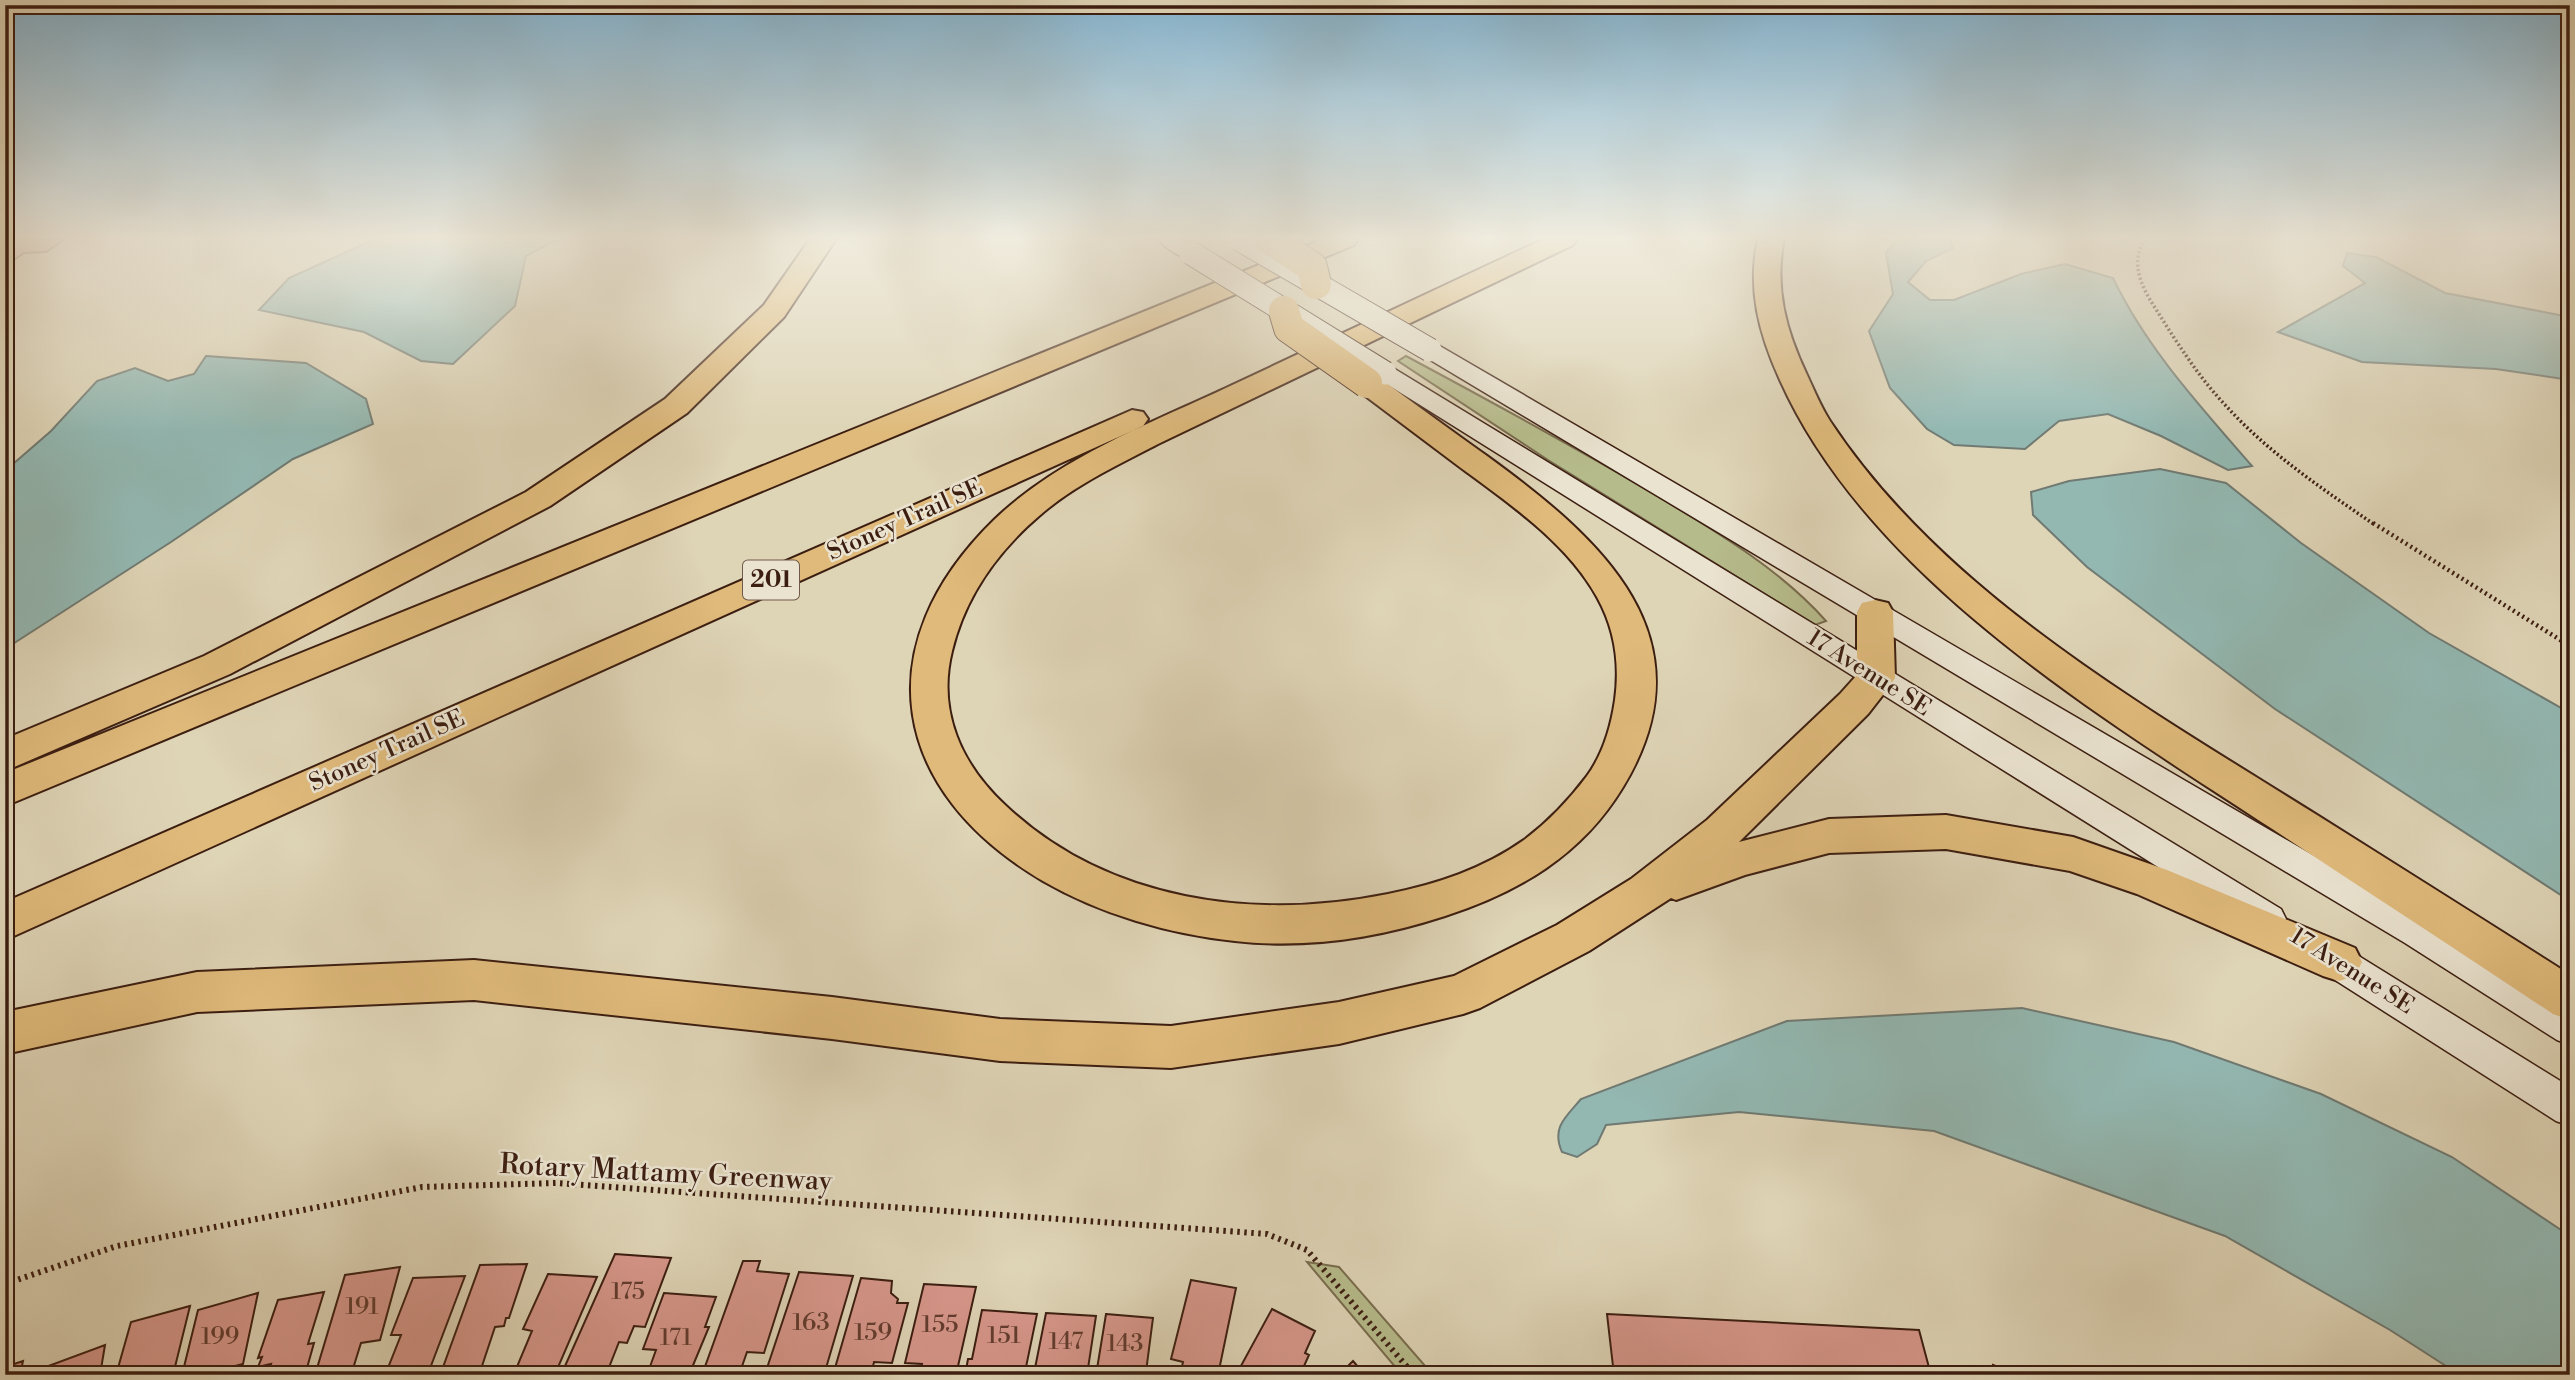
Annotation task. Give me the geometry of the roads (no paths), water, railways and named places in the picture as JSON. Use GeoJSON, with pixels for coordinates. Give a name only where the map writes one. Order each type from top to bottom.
{"type":"FeatureCollection","features":[{"type":"Feature","properties":{"kind":"highway"},"geometry":{"type":"LineString","coordinates":[[5,756],[217,665],[538,499],[676,406],[780,303]]}},
{"type":"Feature","properties":{"kind":"highway"},"geometry":{"type":"LineString","coordinates":[[714,497],[763,466],[1151,303]]}},
{"type":"Feature","properties":{"kind":"highway"},"geometry":{"type":"LineString","coordinates":[[5,790],[1187,303]]}},
{"type":"Feature","properties":{"kind":"highway","name":"Stoney Trail SE"},"geometry":{"type":"LineString","coordinates":[[5,922],[1392,303]]}},
{"type":"Feature","properties":{"kind":"highway"},"geometry":{"type":"LineString","coordinates":[[1284,311],[1289,328],[1376,378],[1564,534],[1609,589],[1628,624],[1636,661],[1635,700],[1626,739],[1608,777],[1582,814],[1546,849],[1497,879],[1439,901],[1309,925],[1240,923],[1175,913],[1112,894],[1069,874],[1013,840],[976,804],[949,765],[932,724],[928,683],[933,642],[950,603],[999,537],[1039,500],[1147,437],[1428,303]]}},
{"type":"Feature","properties":{"kind":"highway"},"geometry":{"type":"LineString","coordinates":[[1767,303],[1791,380],[1853,479],[1933,561],[2022,637],[2157,733],[2570,1000]]}},
{"type":"Feature","properties":{"kind":"highway"},"geometry":{"type":"LineString","coordinates":[[5,1033],[197,992],[474,980],[832,1018],[1000,1040],[1171,1047],[1339,1023],[1462,994],[1573,938],[1647,892],[1722,832],[1854,704],[1876,678],[1875,612]]}},
{"type":"Feature","properties":{"kind":"highway"},"geometry":{"type":"LineString","coordinates":[[1647,892],[1739,859],[1829,836],[1946,832],[2073,854],[2152,882],[2339,962]]}},
{"type":"Feature","properties":{"kind":"main road"},"geometry":{"type":"LineString","coordinates":[[1272,303],[1284,311]]}},
{"type":"Feature","properties":{"kind":"main road"},"geometry":{"type":"LineString","coordinates":[[1350,303],[2417,933],[2570,1029]]}},
{"type":"Feature","properties":{"kind":"main road","name":"17 Avenue SE"},"geometry":{"type":"LineString","coordinates":[[1376,378],[1876,678],[2339,962],[2570,1108]]}},
{"type":"Feature","properties":{"kind":"water"},"geometry":{"type":"Polygon","coordinates":[[[265,303],[516,303],[453,364],[421,361],[364,332],[259,310],[265,303]]]}},
{"type":"Feature","properties":{"kind":"water"},"geometry":{"type":"Polygon","coordinates":[[[1887,303],[2127,303],[2158,353],[2252,466],[2228,470],[2161,436],[2108,414],[2059,421],[2025,449],[1954,445],[1927,429],[1890,388],[1869,331],[1887,303]]]}},
{"type":"Feature","properties":{"kind":"water"},"geometry":{"type":"Polygon","coordinates":[[[2329,303],[2499,303],[2570,317],[2570,380],[2496,369],[2362,362],[2278,332],[2329,303]]]}},
{"type":"Feature","properties":{"kind":"water"},"geometry":{"type":"Polygon","coordinates":[[[206,356],[306,363],[366,399],[373,424],[293,459],[5,649],[5,471],[51,431],[97,381],[135,368],[168,381],[194,374],[206,356]]]}},
{"type":"Feature","properties":{"kind":"water"},"geometry":{"type":"Polygon","coordinates":[[[2160,469],[2226,483],[2301,543],[2429,633],[2570,713],[2570,901],[2275,709],[2087,567],[2033,515],[2031,492],[2069,481],[2160,469]]]}},
{"type":"Feature","properties":{"kind":"water"},"geometry":{"type":"Polygon","coordinates":[[[2022,1008],[2174,1042],[2321,1094],[2452,1157],[2570,1236],[2570,1375],[2460,1375],[2390,1330],[2225,1236],[1934,1131],[1739,1112],[1606,1125],[1597,1144],[1577,1157],[1562,1152],[1559,1143],[1559,1129],[1565,1117],[1581,1099],[1787,1021],[2022,1008]]]}}]}
